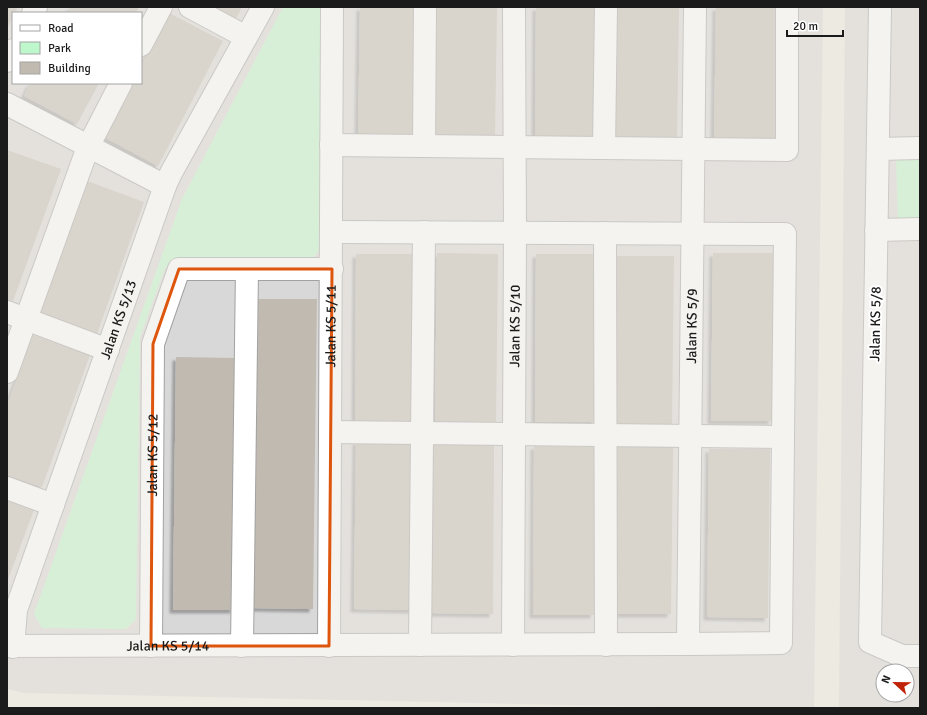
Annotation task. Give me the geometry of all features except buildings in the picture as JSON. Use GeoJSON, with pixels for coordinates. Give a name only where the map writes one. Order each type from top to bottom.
{"type":"FeatureCollection","features":[{"type":"Feature","properties":{"kind":"street"},"geometry":{"type":"LineString","coordinates":[[142,43],[161,7]]}},
{"type":"Feature","properties":{"kind":"street"},"geometry":{"type":"LineString","coordinates":[[190,7],[246,37]]}},
{"type":"Feature","properties":{"kind":"street","name":"Jalan KS 5/13"},"geometry":{"type":"LineString","coordinates":[[10,646],[16,610],[165,186],[263,7]]}},
{"type":"Feature","properties":{"kind":"street","name":"Jalan KS 5/11"},"geometry":{"type":"LineString","coordinates":[[329,646],[332,269],[332,7]]}},
{"type":"Feature","properties":{"kind":"street"},"geometry":{"type":"LineString","coordinates":[[424,7],[424,146]]}},
{"type":"Feature","properties":{"kind":"street","name":"Jalan KS 5/10"},"geometry":{"type":"LineString","coordinates":[[513,645],[515,233],[514,7]]}},
{"type":"Feature","properties":{"kind":"street"},"geometry":{"type":"LineString","coordinates":[[604,148],[606,7]]}},
{"type":"Feature","properties":{"kind":"street","name":"Jalan KS 5/9"},"geometry":{"type":"LineString","coordinates":[[688,644],[695,7]]}},
{"type":"Feature","properties":{"kind":"street"},"geometry":{"type":"LineString","coordinates":[[331,145],[787,150],[787,7]]}},
{"type":"Feature","properties":{"kind":"street","name":"Jalan KS 5/8"},"geometry":{"type":"LineString","coordinates":[[880,7],[870,642],[902,656],[920,656]]}},
{"type":"Feature","properties":{"kind":"street"},"geometry":{"type":"LineString","coordinates":[[7,61],[12,52]]}},
{"type":"Feature","properties":{"kind":"street"},"geometry":{"type":"LineString","coordinates":[[7,372],[16,315],[88,147],[120,84]]}},
{"type":"Feature","properties":{"kind":"street"},"geometry":{"type":"LineString","coordinates":[[7,104],[165,186]]}},
{"type":"Feature","properties":{"kind":"street"},"geometry":{"type":"LineString","coordinates":[[878,149],[920,148]]}},
{"type":"Feature","properties":{"kind":"street"},"geometry":{"type":"LineString","coordinates":[[876,230],[920,228]]}},
{"type":"Feature","properties":{"kind":"street"},"geometry":{"type":"LineString","coordinates":[[330,432],[783,437],[785,234],[331,232]]}},
{"type":"Feature","properties":{"kind":"street"},"geometry":{"type":"LineString","coordinates":[[420,645],[424,232]]}},
{"type":"Feature","properties":{"kind":"street"},"geometry":{"type":"LineString","coordinates":[[605,233],[606,645]]}},
{"type":"Feature","properties":{"kind":"street"},"geometry":{"type":"LineString","coordinates":[[242,646],[247,268],[332,269]]}},
{"type":"Feature","properties":{"kind":"street","name":"Jalan KS 5/12"},"geometry":{"type":"LineString","coordinates":[[151,646],[153,344],[179,269],[247,268]]}},
{"type":"Feature","properties":{"kind":"street"},"geometry":{"type":"LineString","coordinates":[[16,315],[108,350]]}},
{"type":"Feature","properties":{"kind":"street","name":"Jalan KS 5/14"},"geometry":{"type":"LineString","coordinates":[[10,646],[606,645],[781,643],[783,437]]}},
{"type":"Feature","properties":{"kind":"street"},"geometry":{"type":"LineString","coordinates":[[7,488],[53,505]]}},
{"type":"Feature","properties":{"kind":"highlighted area"},"geometry":{"type":"Polygon","coordinates":[[[179,269],[332,269],[329,646],[151,646],[153,344],[179,269]]]}},
{"type":"Feature","properties":{"kind":"shaded area"},"geometry":{"type":"Polygon","coordinates":[[[7,7],[823,7],[814,708],[707,708],[24,693],[7,689],[7,7]]]}},
{"type":"Feature","properties":{"kind":"shaded area"},"geometry":{"type":"Polygon","coordinates":[[[845,7],[920,7],[920,707],[839,708],[845,7]]]}},
{"type":"Feature","properties":{"kind":"green space"},"geometry":{"type":"Polygon","coordinates":[[[283,7],[321,7],[320,250],[308,263],[174,261],[165,268],[140,337],[136,619],[126,629],[42,628],[34,614],[182,199],[283,7]]]}},
{"type":"Feature","properties":{"kind":"green space"},"geometry":{"type":"Polygon","coordinates":[[[920,157],[920,220],[898,221],[896,158],[920,157]]]}}]}
